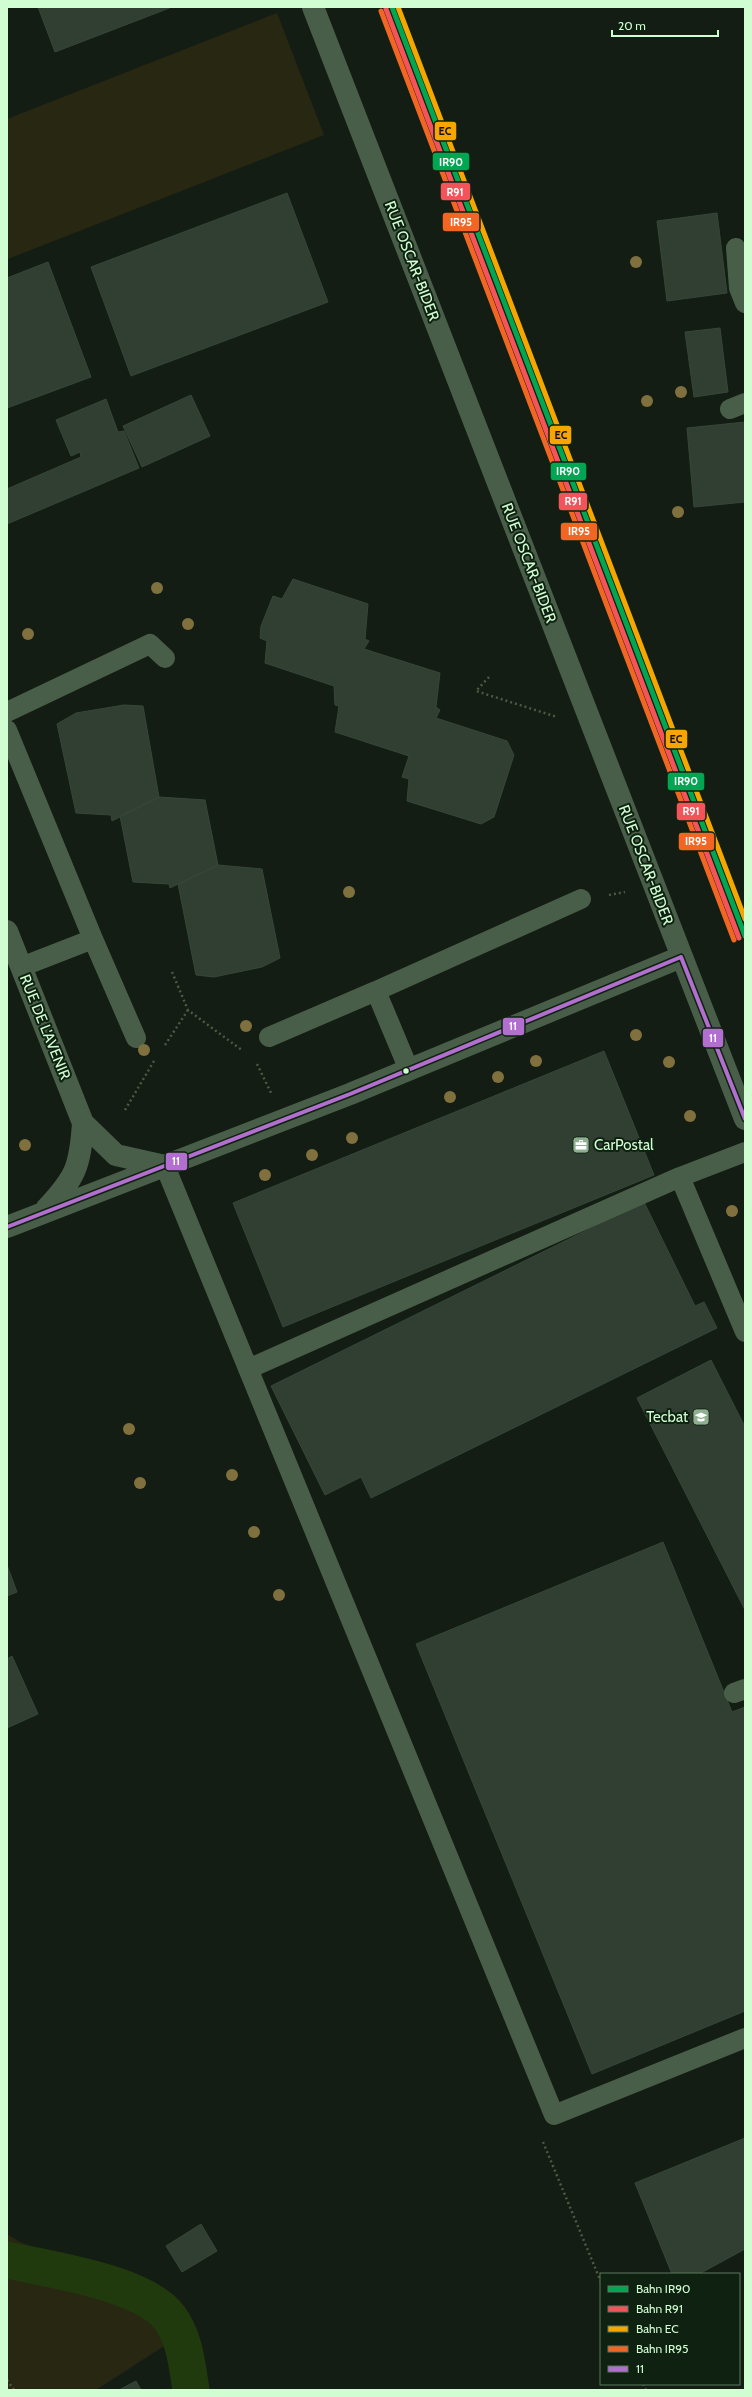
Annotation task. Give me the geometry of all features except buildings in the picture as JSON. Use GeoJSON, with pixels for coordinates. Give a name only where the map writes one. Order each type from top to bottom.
{"type":"FeatureCollection","features":[{"type":"Feature","properties":{"kind":"street","name":"RUE OSCAR-BIDER"},"geometry":{"type":"LineString","coordinates":[[313,7],[745,1119]]}},
{"type":"Feature","properties":{"kind":"street","name":"RUE DE L'AVENIR"},"geometry":{"type":"LineString","coordinates":[[7,932],[84,1124],[116,1155],[165,1166]]}},
{"type":"Feature","properties":{"kind":"street"},"geometry":{"type":"LineString","coordinates":[[7,1227],[409,1070],[681,956]]}},
{"type":"Feature","properties":{"kind":"street","name":"RUE DE L'AVENIR"},"geometry":{"type":"LineString","coordinates":[[43,1212],[66,1188],[76,1171],[81,1152],[84,1124]]}},
{"type":"Feature","properties":{"kind":"lane"},"geometry":{"type":"LineString","coordinates":[[736,248],[739,288],[745,303]]}},
{"type":"Feature","properties":{"kind":"lane"},"geometry":{"type":"LineString","coordinates":[[7,712],[150,644],[165,658]]}},
{"type":"Feature","properties":{"kind":"lane"},"geometry":{"type":"LineString","coordinates":[[7,730],[93,939],[136,1038]]}},
{"type":"Feature","properties":{"kind":"lane"},"geometry":{"type":"LineString","coordinates":[[269,1037],[376,991],[581,899]]}},
{"type":"Feature","properties":{"kind":"lane"},"geometry":{"type":"LineString","coordinates":[[22,967],[93,939]]}},
{"type":"Feature","properties":{"kind":"lane"},"geometry":{"type":"LineString","coordinates":[[376,991],[409,1070]]}},
{"type":"Feature","properties":{"kind":"lane"},"geometry":{"type":"LineString","coordinates":[[248,1369],[680,1177],[745,1152]]}},
{"type":"Feature","properties":{"kind":"lane"},"geometry":{"type":"LineString","coordinates":[[165,1166],[554,2115],[745,2038]]}},
{"type":"Feature","properties":{"kind":"lane"},"geometry":{"type":"LineString","coordinates":[[680,1177],[744,1325]]}},
{"type":"Feature","properties":{"kind":"path"},"geometry":{"type":"LineString","coordinates":[[489,677],[476,691],[561,718]]}},
{"type":"Feature","properties":{"kind":"path"},"geometry":{"type":"LineString","coordinates":[[172,972],[188,1010],[249,1055]]}},
{"type":"Feature","properties":{"kind":"path"},"geometry":{"type":"LineString","coordinates":[[255,1060],[271,1094]]}},
{"type":"Feature","properties":{"kind":"path"},"geometry":{"type":"LineString","coordinates":[[7,2380],[14,2390]]}},
{"type":"Feature","properties":{"kind":"shaded area"},"geometry":{"type":"Polygon","coordinates":[[[277,13],[324,135],[8,259],[7,119],[277,13]]]}},
{"type":"Feature","properties":{"kind":"shaded area"},"geometry":{"type":"Polygon","coordinates":[[[7,2234],[20,2242],[93,2269],[132,2286],[154,2318],[178,2337],[96,2390],[7,2390],[7,2234]]]}},
{"type":"Feature","properties":{"kind":"waterway"},"geometry":{"type":"LineString","coordinates":[[7,2260],[70,2273],[118,2286],[157,2305],[169,2317],[179,2334],[191,2390]]}},
{"type":"Feature","properties":{"kind":"rail line","name":"IR90"},"geometry":{"type":"LineString","coordinates":[[392,7],[745,936]]}},
{"type":"Feature","properties":{"kind":"rail line","name":"EC"},"geometry":{"type":"LineString","coordinates":[[398,7],[745,919]]}},
{"type":"Feature","properties":{"kind":"rail line","name":"R91"},"geometry":{"type":"LineString","coordinates":[[386,9],[739,938]]}},
{"type":"Feature","properties":{"kind":"rail line","name":"IR95"},"geometry":{"type":"LineString","coordinates":[[381,11],[734,940]]}},
{"type":"Feature","properties":{"kind":"transit line","name":"11"},"geometry":{"type":"LineString","coordinates":[[681,957],[745,1119]]}},
{"type":"Feature","properties":{"kind":"transit line","name":"11"},"geometry":{"type":"LineString","coordinates":[[7,1227],[350,1094],[681,957]]}},
{"type":"Feature","properties":{"kind":"place","name":"CarPostal"},"geometry":{"type":"Point","coordinates":[581,1145]}},
{"type":"Feature","properties":{"kind":"place","name":"Tecbat"},"geometry":{"type":"Point","coordinates":[701,1417]}}]}
